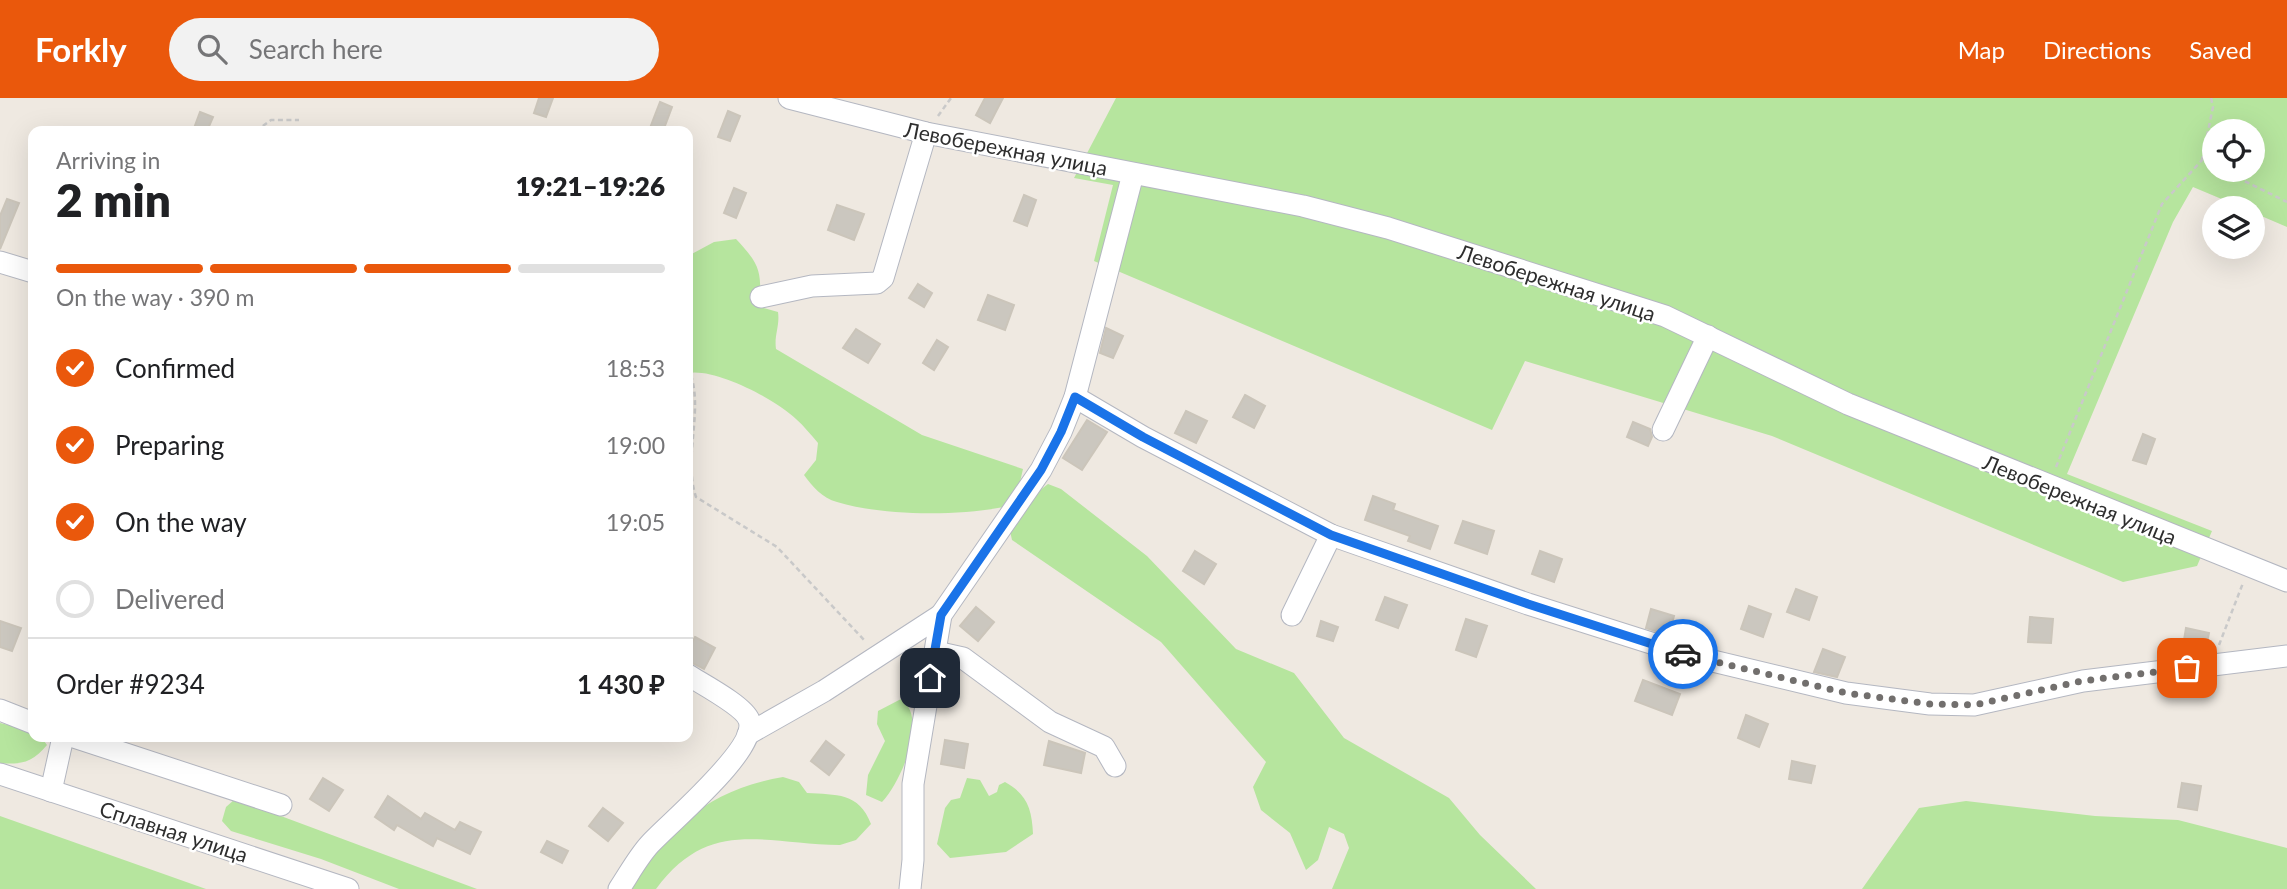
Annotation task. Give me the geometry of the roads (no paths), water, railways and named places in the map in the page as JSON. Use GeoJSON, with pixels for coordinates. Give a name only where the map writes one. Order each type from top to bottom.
{"type":"FeatureCollection","features":[{"type":"Feature","properties":{"kind":"street","name":"Левобережная улица"},"geometry":{"type":"LineString","coordinates":[[789,98],[926,133],[1303,206],[1388,228],[1665,316],[1847,404],[2287,581]]}},
{"type":"Feature","properties":{"kind":"street"},"geometry":{"type":"LineString","coordinates":[[761,297],[812,286],[877,283],[883,278],[926,133]]}},
{"type":"Feature","properties":{"kind":"street"},"geometry":{"type":"LineString","coordinates":[[748,734],[824,691],[877,654],[941,615],[1041,470],[1075,397],[1133,174]]}},
{"type":"Feature","properties":{"kind":"street"},"geometry":{"type":"LineString","coordinates":[[0,262],[28,270]]}},
{"type":"Feature","properties":{"kind":"street"},"geometry":{"type":"LineString","coordinates":[[1663,430],[1708,336]]}},
{"type":"Feature","properties":{"kind":"street"},"geometry":{"type":"LineString","coordinates":[[1075,397],[1143,437],[1331,535],[1528,604],[1692,656],[1846,693],[1930,704],[1974,705],[2082,681],[2287,656]]}},
{"type":"Feature","properties":{"kind":"street"},"geometry":{"type":"LineString","coordinates":[[1292,615],[1331,535]]}},
{"type":"Feature","properties":{"kind":"street"},"geometry":{"type":"LineString","coordinates":[[910,889],[913,860],[913,784],[941,615]]}},
{"type":"Feature","properties":{"kind":"street"},"geometry":{"type":"LineString","coordinates":[[936,652],[962,658],[1050,722],[1104,747],[1115,766]]}},
{"type":"Feature","properties":{"kind":"street"},"geometry":{"type":"LineString","coordinates":[[620,889],[649,845],[731,762],[748,734],[750,721],[742,710],[693,678]]}},
{"type":"Feature","properties":{"kind":"street"},"geometry":{"type":"LineString","coordinates":[[0,710],[28,721]]}},
{"type":"Feature","properties":{"kind":"street"},"geometry":{"type":"LineString","coordinates":[[51,790],[62,742]]}},
{"type":"Feature","properties":{"kind":"street"},"geometry":{"type":"LineString","coordinates":[[89,742],[281,805]]}},
{"type":"Feature","properties":{"kind":"street","name":"Сплавная улица"},"geometry":{"type":"LineString","coordinates":[[0,774],[348,889]]}}]}
